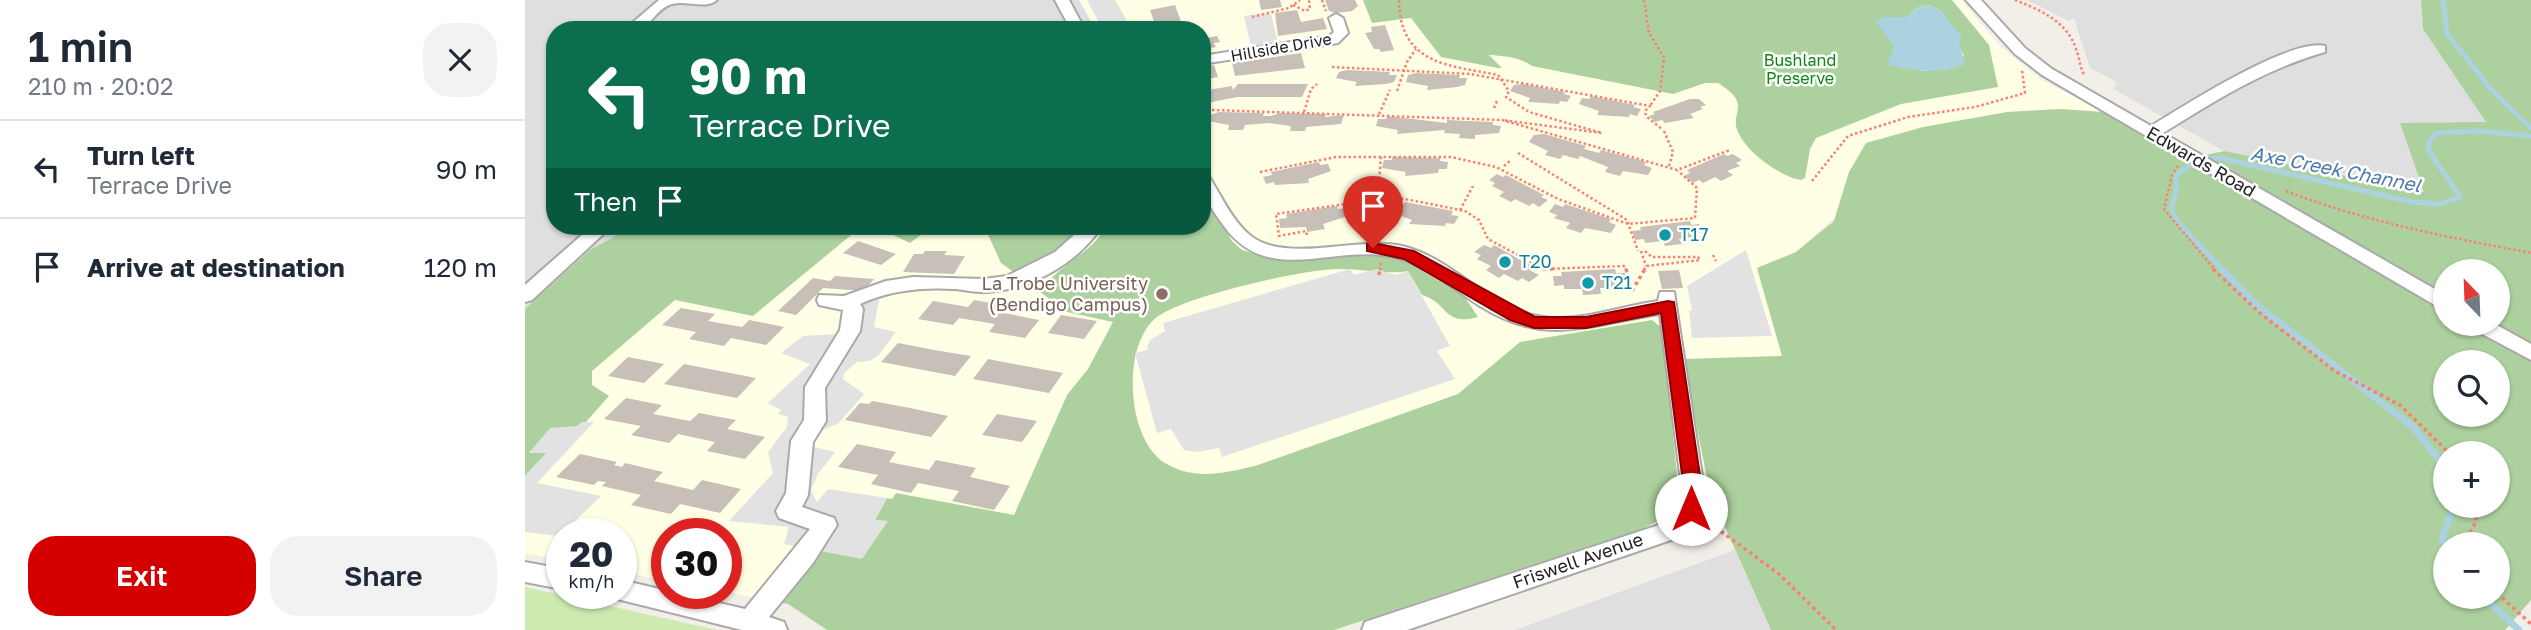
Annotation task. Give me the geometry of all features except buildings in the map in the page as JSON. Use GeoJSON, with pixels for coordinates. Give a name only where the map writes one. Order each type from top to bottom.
{"type":"FeatureCollection","features":[{"type":"Feature","properties":{"kind":"street"},"geometry":{"type":"LineString","coordinates":[[642,21],[668,0]]}},
{"type":"Feature","properties":{"kind":"street"},"geometry":{"type":"LineString","coordinates":[[673,0],[710,0]]}},
{"type":"Feature","properties":{"kind":"street"},"geometry":{"type":"LineString","coordinates":[[1062,0],[1073,21]]}},
{"type":"Feature","properties":{"kind":"street","name":"Edwards Road"},"geometry":{"type":"LineString","coordinates":[[1973,0],[2020,51],[2047,72],[2433,297]]}},
{"type":"Feature","properties":{"kind":"street","name":"Hillside Drive"},"geometry":{"type":"LineString","coordinates":[[1211,59],[1333,40],[1341,33],[1336,18]]}},
{"type":"Feature","properties":{"kind":"street"},"geometry":{"type":"LineString","coordinates":[[2151,132],[2232,83],[2281,60],[2320,50]]}},
{"type":"Feature","properties":{"kind":"street"},"geometry":{"type":"LineString","coordinates":[[1211,192],[1238,232],[1264,250],[1299,253],[1373,248],[1399,252],[1424,262],[1516,316],[1543,324],[1586,323],[1667,301],[1692,482],[1691,509]]}},
{"type":"Feature","properties":{"kind":"street"},"geometry":{"type":"LineString","coordinates":[[525,295],[593,235]]}},
{"type":"Feature","properties":{"kind":"street"},"geometry":{"type":"LineString","coordinates":[[751,621],[804,556],[825,525],[787,511],[797,495],[801,441],[815,421],[815,387],[851,328],[853,309],[836,302],[904,283],[983,286],[1012,282],[1064,255],[1084,235]]}},
{"type":"Feature","properties":{"kind":"street"},"geometry":{"type":"LineString","coordinates":[[2501,336],[2531,353]]}},
{"type":"Feature","properties":{"kind":"street","name":"Friswell Avenue"},"geometry":{"type":"LineString","coordinates":[[1374,630],[1663,533],[1674,527],[1691,509]]}},
{"type":"Feature","properties":{"kind":"street"},"geometry":{"type":"LineString","coordinates":[[525,572],[546,576]]}},
{"type":"Feature","properties":{"kind":"street"},"geometry":{"type":"LineString","coordinates":[[637,595],[751,621],[775,630]]}},
{"type":"Feature","properties":{"kind":"path"},"geometry":{"type":"LineString","coordinates":[[1252,17],[1293,5],[1300,0]]}},
{"type":"Feature","properties":{"kind":"path"},"geometry":{"type":"LineString","coordinates":[[1293,5],[1305,11],[1310,9],[1309,0]]}},
{"type":"Feature","properties":{"kind":"path"},"geometry":{"type":"LineString","coordinates":[[1212,110],[1502,120],[1600,135],[1602,133],[1529,112],[1513,104],[1506,97],[1509,91],[1500,78],[1476,70],[1441,65],[1410,44],[1400,18],[1399,0]]}},
{"type":"Feature","properties":{"kind":"path"},"geometry":{"type":"LineString","coordinates":[[1644,0],[1650,33],[1664,57],[1662,83],[1645,111],[1646,116],[1664,130],[1674,152],[1669,166]]}},
{"type":"Feature","properties":{"kind":"path"},"geometry":{"type":"LineString","coordinates":[[2015,0],[2048,14],[2064,28],[2076,47],[2080,68],[2095,83]]}},
{"type":"Feature","properties":{"kind":"path"},"geometry":{"type":"LineString","coordinates":[[1397,91],[1416,48]]}},
{"type":"Feature","properties":{"kind":"path"},"geometry":{"type":"LineString","coordinates":[[1812,181],[1848,136],[1908,117],[1975,107],[2025,93],[2020,51]]}},
{"type":"Feature","properties":{"kind":"path"},"geometry":{"type":"LineString","coordinates":[[1332,67],[1500,78],[1650,106]]}},
{"type":"Feature","properties":{"kind":"path"},"geometry":{"type":"LineString","coordinates":[[1304,112],[1311,89],[1317,84]]}},
{"type":"Feature","properties":{"kind":"path"},"geometry":{"type":"LineString","coordinates":[[1379,114],[1390,90]]}},
{"type":"Feature","properties":{"kind":"path"},"geometry":{"type":"LineString","coordinates":[[1494,108],[1497,101]]}},
{"type":"Feature","properties":{"kind":"path"},"geometry":{"type":"LineString","coordinates":[[1260,172],[1336,157],[1451,157],[1500,169],[1558,199],[1628,225],[1695,218],[1697,188],[1677,170],[1502,120]]}},
{"type":"Feature","properties":{"kind":"path"},"geometry":{"type":"LineString","coordinates":[[1677,170],[1730,150]]}},
{"type":"Feature","properties":{"kind":"path"},"geometry":{"type":"LineString","coordinates":[[1307,235],[1306,231],[1279,236],[1276,214],[1397,198],[1460,210],[1479,220],[1488,239],[1544,269],[1625,266],[1632,293],[1646,266],[1627,220],[1518,153]]}},
{"type":"Feature","properties":{"kind":"path"},"geometry":{"type":"LineString","coordinates":[[1378,199],[1381,155]]}},
{"type":"Feature","properties":{"kind":"path"},"geometry":{"type":"LineString","coordinates":[[2193,158],[2178,167],[2172,175],[2164,209],[2204,260],[2261,314],[2335,371],[2400,405],[2437,441]]}},
{"type":"Feature","properties":{"kind":"path"},"geometry":{"type":"LineString","coordinates":[[1504,166],[1511,160]]}},
{"type":"Feature","properties":{"kind":"path"},"geometry":{"type":"LineString","coordinates":[[1460,210],[1473,186]]}},
{"type":"Feature","properties":{"kind":"path"},"geometry":{"type":"LineString","coordinates":[[2280,189],[2403,229],[2531,253]]}},
{"type":"Feature","properties":{"kind":"path"},"geometry":{"type":"LineString","coordinates":[[1381,223],[1397,198]]}},
{"type":"Feature","properties":{"kind":"path"},"geometry":{"type":"LineString","coordinates":[[1641,251],[1652,257],[1698,257],[1700,260],[1646,266]]}},
{"type":"Feature","properties":{"kind":"path"},"geometry":{"type":"LineString","coordinates":[[1713,255],[1716,261]]}},
{"type":"Feature","properties":{"kind":"path"},"geometry":{"type":"LineString","coordinates":[[1691,509],[1779,574],[1836,630]]}},
{"type":"Feature","properties":{"kind":"path"},"geometry":{"type":"LineString","coordinates":[[2510,605],[2531,624]]}},
{"type":"Feature","properties":{"kind":"shaded area"},"geometry":{"type":"Polygon","coordinates":[[[525,0],[1079,0],[1091,21],[546,21],[546,235],[679,235],[525,320],[525,0]]]}},
{"type":"Feature","properties":{"kind":"shaded area","name":"La Trobe University (Bendigo Campus)"},"geometry":{"type":"Polygon","coordinates":[[[1079,0],[1961,0],[2001,47],[2041,80],[2104,112],[2059,109],[2007,112],[1849,172],[1835,217],[1796,252],[1757,268],[1782,356],[1710,493],[1713,502],[1642,529],[1334,630],[827,630],[788,604],[742,595],[742,518],[651,518],[651,578],[637,575],[637,518],[546,518],[546,557],[525,553],[525,320],[679,235],[1211,235],[1211,21],[1091,21],[1079,0]]]}},
{"type":"Feature","properties":{"kind":"shaded area"},"geometry":{"type":"Polygon","coordinates":[[[1087,0],[1115,0],[1127,21],[1098,21],[1087,0]]]}},
{"type":"Feature","properties":{"kind":"shaded area"},"geometry":{"type":"Polygon","coordinates":[[[2027,0],[2421,0],[2423,29],[2487,123],[2424,192],[2224,151],[2113,89],[2117,82],[2090,68],[2074,18],[2069,21],[2027,0]]]}},
{"type":"Feature","properties":{"kind":"shaded area"},"geometry":{"type":"Polygon","coordinates":[[[1271,14],[1278,43],[1251,46],[1244,16],[1271,14]]]}},
{"type":"Feature","properties":{"kind":"shaded area"},"geometry":{"type":"Polygon","coordinates":[[[1746,250],[1772,336],[1692,338],[1689,311],[1692,310],[1687,286],[1746,250]]]}},
{"type":"Feature","properties":{"kind":"shaded area"},"geometry":{"type":"Polygon","coordinates":[[[1350,269],[1354,275],[1377,269],[1395,275],[1408,271],[1450,346],[1437,351],[1455,379],[1222,457],[1219,448],[1197,452],[1184,450],[1171,429],[1157,433],[1135,353],[1147,350],[1149,341],[1165,331],[1163,323],[1350,269]]]}},
{"type":"Feature","properties":{"kind":"shaded area"},"geometry":{"type":"Polygon","coordinates":[[[880,296],[874,327],[896,332],[878,356],[869,361],[857,362],[844,373],[843,379],[864,394],[839,423],[823,430],[814,441],[814,447],[835,452],[818,474],[811,490],[817,502],[828,489],[887,498],[875,520],[888,521],[862,559],[784,544],[789,527],[742,522],[742,518],[732,518],[773,473],[768,452],[787,427],[788,417],[778,414],[781,410],[768,403],[810,364],[781,353],[803,336],[838,334],[842,325],[840,313],[880,296]]]}},
{"type":"Feature","properties":{"kind":"shaded area"},"geometry":{"type":"Polygon","coordinates":[[[582,422],[594,422],[537,483],[601,496],[578,518],[546,518],[546,534],[525,532],[525,476],[546,453],[529,453],[550,428],[577,426],[582,422]]]}},
{"type":"Feature","properties":{"kind":"shaded area"},"geometry":{"type":"Polygon","coordinates":[[[1735,550],[1771,630],[1515,630],[1735,550]]]}},
{"type":"Feature","properties":{"kind":"green space","name":"Bushland Preserve"},"geometry":{"type":"Polygon","coordinates":[[[1363,0],[1952,0],[1989,45],[1998,87],[1901,104],[1816,138],[1810,149],[1805,178],[1801,180],[1775,169],[1743,141],[1736,126],[1738,103],[1729,91],[1718,83],[1705,83],[1673,94],[1532,66],[1512,57],[1489,55],[1502,68],[1498,68],[1441,57],[1411,18],[1372,23],[1363,0]],[[1930,5],[1918,7],[1908,17],[1883,17],[1894,47],[1888,64],[1926,71],[1964,56],[1942,12],[1930,5]]]}},
{"type":"Feature","properties":{"kind":"green space"},"geometry":{"type":"Polygon","coordinates":[[[2421,0],[2531,0],[2531,600],[2505,630],[1771,630],[1710,493],[1683,359],[1782,356],[1757,268],[1796,252],[1834,221],[1849,172],[1866,143],[1923,127],[2007,112],[2060,109],[2104,112],[2184,160],[2224,151],[2424,192],[2400,123],[2486,122],[2423,29],[2421,0]]]}},
{"type":"Feature","properties":{"kind":"green space"},"geometry":{"type":"Polygon","coordinates":[[[1211,204],[1232,241],[1242,250],[1275,259],[1379,253],[1401,258],[1464,296],[1478,317],[1458,319],[1452,316],[1430,298],[1422,295],[1408,271],[1318,271],[1245,285],[1175,307],[1160,315],[1147,328],[1138,345],[1133,390],[1142,434],[1152,451],[1176,469],[1211,474],[1258,465],[1458,394],[1520,342],[1652,320],[1662,328],[1679,493],[1672,514],[1642,529],[1334,630],[827,630],[788,604],[781,603],[818,551],[887,521],[875,520],[887,498],[892,499],[896,493],[1014,515],[1067,395],[1088,369],[1113,322],[1067,312],[1040,292],[1056,274],[1100,236],[1211,235],[1211,204]]]}},
{"type":"Feature","properties":{"kind":"green space"},"geometry":{"type":"Polygon","coordinates":[[[618,235],[851,235],[753,316],[675,300],[592,371],[592,385],[609,396],[586,422],[529,452],[547,453],[525,476],[525,309],[590,250],[618,235]]]}},
{"type":"Feature","properties":{"kind":"green space"},"geometry":{"type":"Polygon","coordinates":[[[893,235],[921,235],[910,243],[893,235]]]}},
{"type":"Feature","properties":{"kind":"green space"},"geometry":{"type":"Polygon","coordinates":[[[988,235],[1072,235],[1045,259],[1015,273],[1001,263],[988,235]]]}},
{"type":"Feature","properties":{"kind":"green space"},"geometry":{"type":"Polygon","coordinates":[[[525,587],[546,592],[546,609],[623,609],[717,630],[525,630],[525,587]]]}},
{"type":"Feature","properties":{"kind":"water"},"geometry":{"type":"Polygon","coordinates":[[[1930,5],[1942,12],[1962,37],[1959,42],[1965,64],[1947,70],[1927,71],[1887,64],[1894,47],[1876,22],[1883,17],[1908,17],[1918,7],[1930,5]]]}},
{"type":"Feature","properties":{"kind":"waterway","name":"Axe Creek Channel"},"geometry":{"type":"LineString","coordinates":[[2443,0],[2447,34],[2490,88],[2531,128]]}},
{"type":"Feature","properties":{"kind":"waterway","name":"Axe Creek Channel"},"geometry":{"type":"LineString","coordinates":[[2203,158],[2220,158],[2412,202],[2440,204],[2460,197],[2429,151],[2428,144],[2436,133],[2480,131],[2531,136]]}},
{"type":"Feature","properties":{"kind":"waterway","name":"Axe Creek Channel"},"geometry":{"type":"LineString","coordinates":[[2192,164],[2176,175],[2177,188],[2171,209],[2177,221],[2223,270]]}},
{"type":"Feature","properties":{"kind":"waterway","name":"Axe Creek Channel"},"geometry":{"type":"LineString","coordinates":[[2222,269],[2254,303],[2413,427],[2433,452]]}},
{"type":"Feature","properties":{"kind":"waterway","name":"Axe Creek Channel"},"geometry":{"type":"LineString","coordinates":[[2445,532],[2450,518]]}},
{"type":"Feature","properties":{"kind":"waterway","name":"Axe Creek Channel"},"geometry":{"type":"LineString","coordinates":[[2497,609],[2519,630]]}},
{"type":"Feature","properties":{"kind":"place","name":"T17"},"geometry":{"type":"Point","coordinates":[1665,235]}},
{"type":"Feature","properties":{"kind":"place","name":"T20"},"geometry":{"type":"Point","coordinates":[1505,262]}},
{"type":"Feature","properties":{"kind":"place","name":"T21"},"geometry":{"type":"Point","coordinates":[1588,283]}},
{"type":"Feature","properties":{"kind":"place","name":"La Trobe University (Bendigo Campus)"},"geometry":{"type":"Point","coordinates":[1162,294]}},
{"type":"Feature","properties":{"kind":"route"},"geometry":{"type":"LineString","coordinates":[[1373,248],[1399,252],[1424,262],[1516,316],[1534,323],[1586,323],[1668,306],[1692,482],[1691,509]]}}]}
